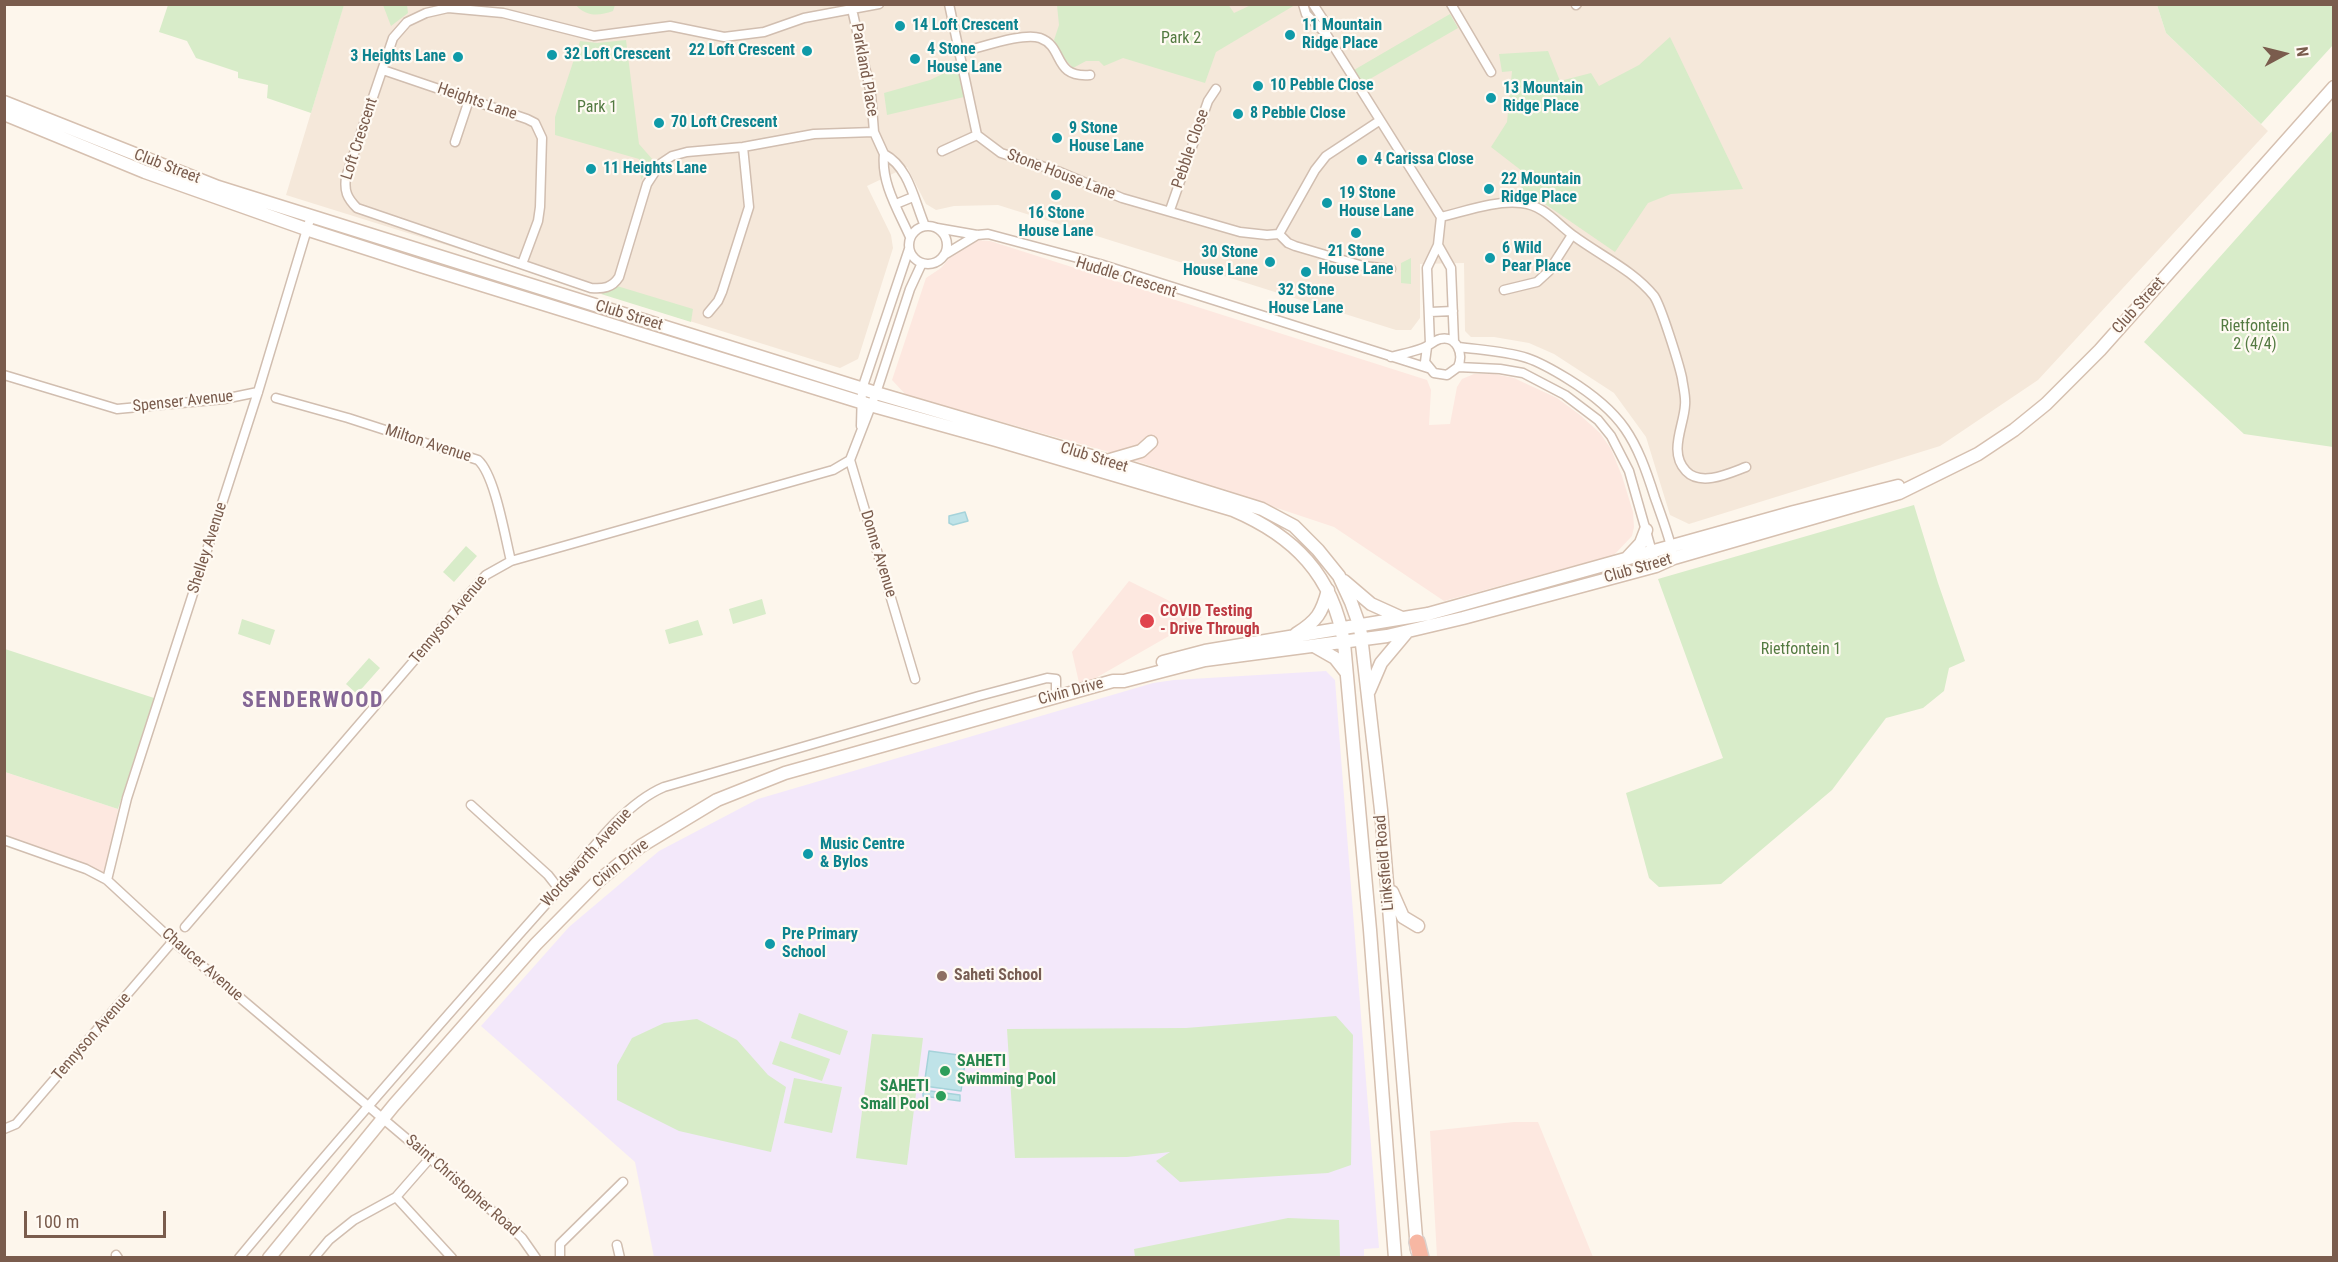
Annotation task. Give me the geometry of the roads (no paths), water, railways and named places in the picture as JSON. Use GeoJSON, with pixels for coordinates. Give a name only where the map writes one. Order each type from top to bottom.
{"type":"FeatureCollection","features":[{"type":"Feature","properties":{"kind":"main road","name":"Club Street"},"geometry":{"type":"LineString","coordinates":[[1360,627],[1405,625],[1656,566],[1674,558],[1899,493],[1978,454],[2014,430],[2046,404],[2100,350],[2334,87]]}},
{"type":"Feature","properties":{"kind":"main road","name":"Club Street"},"geometry":{"type":"LineString","coordinates":[[4,102],[308,222],[865,404],[1233,510],[1258,522]]}},
{"type":"Feature","properties":{"kind":"main road","name":"Club Street"},"geometry":{"type":"LineString","coordinates":[[4,114],[145,172],[1262,509]]}},
{"type":"Feature","properties":{"kind":"main road"},"geometry":{"type":"LineString","coordinates":[[1108,461],[1141,451],[1151,442]]}},
{"type":"Feature","properties":{"kind":"main road","name":"Club Street"},"geometry":{"type":"LineString","coordinates":[[1361,640],[1443,611],[1671,546],[1859,495],[1896,486],[1911,486]]}},
{"type":"Feature","properties":{"kind":"main road","name":"Linksfield Road"},"geometry":{"type":"LineString","coordinates":[[1262,509],[1294,526],[1308,537],[1339,576],[1360,627],[1369,692],[1387,879],[1410,1179],[1419,1252]]}},
{"type":"Feature","properties":{"kind":"main road","name":"Linksfield Road"},"geometry":{"type":"LineString","coordinates":[[1258,522],[1289,542],[1302,554],[1328,590],[1342,629],[1370,930],[1395,1257]]}},
{"type":"Feature","properties":{"kind":"main road"},"geometry":{"type":"LineString","coordinates":[[1624,561],[1634,553],[1646,530]]}},
{"type":"Feature","properties":{"kind":"main road"},"geometry":{"type":"LineString","coordinates":[[1339,576],[1371,604],[1405,625],[1381,663],[1369,692]]}},
{"type":"Feature","properties":{"kind":"main road"},"geometry":{"type":"LineString","coordinates":[[1290,637],[1308,626],[1319,615],[1328,590]]}},
{"type":"Feature","properties":{"kind":"main road","name":"Civin Drive"},"geometry":{"type":"LineString","coordinates":[[1113,681],[1121,674],[1191,654],[1360,627]]}},
{"type":"Feature","properties":{"kind":"main road","name":"Civin Drive"},"geometry":{"type":"LineString","coordinates":[[269,1257],[384,1117],[536,944],[597,882],[641,846],[717,800],[785,773],[1113,681],[1124,681],[1205,660],[1361,640]]}},
{"type":"Feature","properties":{"kind":"main road"},"geometry":{"type":"LineString","coordinates":[[1314,646],[1335,658],[1348,676]]}},
{"type":"Feature","properties":{"kind":"main road"},"geometry":{"type":"LineString","coordinates":[[1387,879],[1403,917],[1418,926]]}},
{"type":"Feature","properties":{"kind":"street","name":"Loft Crescent"},"geometry":{"type":"LineString","coordinates":[[874,132],[814,134],[743,147],[687,152],[672,156],[660,164],[647,184],[619,277],[616,283],[609,287],[591,288],[357,208],[348,200],[345,188],[346,177],[393,38],[407,22],[426,13],[448,8],[503,13],[594,36],[670,26],[724,37],[764,32],[804,18],[879,4]]}},
{"type":"Feature","properties":{"kind":"street"},"geometry":{"type":"LineString","coordinates":[[942,151],[977,135],[950,4]]}},
{"type":"Feature","properties":{"kind":"street"},"geometry":{"type":"LineString","coordinates":[[1303,4],[1306,14],[1326,34],[1441,217],[1438,245],[1427,268],[1430,312],[1428,346],[1425,354],[1428,368],[1440,375],[1447,375],[1458,368],[1500,369],[1523,373],[1565,395],[1598,420],[1611,436],[1629,471],[1656,566]]}},
{"type":"Feature","properties":{"kind":"street"},"geometry":{"type":"LineString","coordinates":[[1312,4],[1326,24],[1326,34]]}},
{"type":"Feature","properties":{"kind":"street"},"geometry":{"type":"LineString","coordinates":[[1451,4],[1491,72]]}},
{"type":"Feature","properties":{"kind":"street","name":"Parkland Place"},"geometry":{"type":"LineString","coordinates":[[852,9],[871,94],[874,132]]}},
{"type":"Feature","properties":{"kind":"street"},"geometry":{"type":"LineString","coordinates":[[961,52],[1022,38],[1039,38],[1048,43],[1068,72],[1090,75]]}},
{"type":"Feature","properties":{"kind":"street","name":"Heights Lane"},"geometry":{"type":"LineString","coordinates":[[383,70],[535,123],[542,138],[540,207],[538,221],[522,264]]}},
{"type":"Feature","properties":{"kind":"street","name":"Pebble Close"},"geometry":{"type":"LineString","coordinates":[[1170,210],[1208,101],[1216,89]]}},
{"type":"Feature","properties":{"kind":"street"},"geometry":{"type":"LineString","coordinates":[[455,142],[469,100]]}},
{"type":"Feature","properties":{"kind":"street"},"geometry":{"type":"LineString","coordinates":[[1379,121],[1326,156],[1315,170],[1279,234],[1288,243],[1296,246],[1363,266],[1391,269]]}},
{"type":"Feature","properties":{"kind":"street"},"geometry":{"type":"LineString","coordinates":[[850,460],[861,429],[865,404],[862,389],[909,249],[910,237],[882,168],[884,154],[874,132]]}},
{"type":"Feature","properties":{"kind":"street","name":"Stone House Lane"},"geometry":{"type":"LineString","coordinates":[[977,135],[1001,153],[1060,172],[1122,198],[1240,232],[1279,234]]}},
{"type":"Feature","properties":{"kind":"street"},"geometry":{"type":"LineString","coordinates":[[708,313],[722,292],[749,207],[743,147]]}},
{"type":"Feature","properties":{"kind":"street"},"geometry":{"type":"LineString","coordinates":[[884,154],[895,160],[903,170],[925,226]]}},
{"type":"Feature","properties":{"kind":"street"},"geometry":{"type":"LineString","coordinates":[[896,204],[913,197]]}},
{"type":"Feature","properties":{"kind":"street"},"geometry":{"type":"LineString","coordinates":[[1441,217],[1505,203],[1522,202],[1535,206],[1548,214],[1572,235],[1625,269],[1655,297],[1682,378],[1685,405],[1677,444],[1680,461],[1687,472],[1702,478],[1719,477],[1746,467]]}},
{"type":"Feature","properties":{"kind":"street","name":"Shelley Avenue"},"geometry":{"type":"LineString","coordinates":[[107,880],[127,798],[258,392],[308,222]]}},
{"type":"Feature","properties":{"kind":"street"},"geometry":{"type":"LineString","coordinates":[[910,237],[925,226],[937,228],[946,237],[947,250],[944,255]]}},
{"type":"Feature","properties":{"kind":"street","name":"Huddle Crescent"},"geometry":{"type":"LineString","coordinates":[[937,228],[977,235],[988,234],[1024,243],[1037,252],[1209,304],[1230,306],[1428,368]]}},
{"type":"Feature","properties":{"kind":"street"},"geometry":{"type":"LineString","coordinates":[[909,249],[912,255],[922,263],[934,263],[977,235]]}},
{"type":"Feature","properties":{"kind":"street"},"geometry":{"type":"LineString","coordinates":[[1504,290],[1537,282],[1548,271],[1572,235]]}},
{"type":"Feature","properties":{"kind":"street"},"geometry":{"type":"LineString","coordinates":[[1438,245],[1451,268],[1456,345],[1461,361],[1458,368]]}},
{"type":"Feature","properties":{"kind":"street"},"geometry":{"type":"LineString","coordinates":[[865,404],[876,393],[910,289],[922,263]]}},
{"type":"Feature","properties":{"kind":"street"},"geometry":{"type":"LineString","coordinates":[[1430,312],[1453,311]]}},
{"type":"Feature","properties":{"kind":"street"},"geometry":{"type":"LineString","coordinates":[[1390,357],[1428,346],[1437,339],[1446,339],[1456,345],[1528,358],[1548,367],[1604,404],[1622,423],[1635,442],[1645,465],[1674,558]]}},
{"type":"Feature","properties":{"kind":"street","name":"Spenser Avenue"},"geometry":{"type":"LineString","coordinates":[[4,375],[117,409],[224,399],[258,392]]}},
{"type":"Feature","properties":{"kind":"street","name":"Milton Avenue"},"geometry":{"type":"LineString","coordinates":[[276,398],[348,418],[478,460],[488,475],[511,561]]}},
{"type":"Feature","properties":{"kind":"street","name":"Tennyson Avenue"},"geometry":{"type":"LineString","coordinates":[[185,927],[478,583],[495,568],[511,561],[833,470],[850,460]]}},
{"type":"Feature","properties":{"kind":"street","name":"Donne Avenue"},"geometry":{"type":"LineString","coordinates":[[850,460],[915,679]]}},
{"type":"Feature","properties":{"kind":"street","name":"Wordsworth Avenue"},"geometry":{"type":"LineString","coordinates":[[239,1257],[367,1106],[618,820],[644,797],[664,787],[1047,678],[1056,679],[1056,696]]}},
{"type":"Feature","properties":{"kind":"street"},"geometry":{"type":"LineString","coordinates":[[471,805],[548,875],[559,889]]}},
{"type":"Feature","properties":{"kind":"street","name":"Chaucer Avenue"},"geometry":{"type":"LineString","coordinates":[[4,840],[86,869],[107,880],[173,942],[367,1106],[384,1117]]}},
{"type":"Feature","properties":{"kind":"street","name":"Tennyson Avenue"},"geometry":{"type":"LineString","coordinates":[[6,1129],[16,1124],[173,942]]}},
{"type":"Feature","properties":{"kind":"street","name":"Saint Christopher Road"},"geometry":{"type":"LineString","coordinates":[[384,1117],[516,1232],[536,1257]]}},
{"type":"Feature","properties":{"kind":"street"},"geometry":{"type":"LineString","coordinates":[[319,1256],[329,1240],[354,1220],[396,1197],[431,1157]]}},
{"type":"Feature","properties":{"kind":"street"},"geometry":{"type":"LineString","coordinates":[[560,1257],[560,1244],[623,1182]]}},
{"type":"Feature","properties":{"kind":"street"},"geometry":{"type":"LineString","coordinates":[[396,1197],[452,1257]]}},
{"type":"Feature","properties":{"kind":"street"},"geometry":{"type":"LineString","coordinates":[[617,1245],[620,1257]]}},
{"type":"Feature","properties":{"kind":"water"},"geometry":{"type":"Polygon","coordinates":[[[965,512],[968,521],[953,525],[949,523],[949,516],[965,512]]]}},
{"type":"Feature","properties":{"kind":"water","name":"SAHETI Swimming Pool"},"geometry":{"type":"Polygon","coordinates":[[[929,1051],[966,1056],[961,1091],[924,1086],[929,1051]]]}},
{"type":"Feature","properties":{"kind":"water","name":"SAHETI Small Pool"},"geometry":{"type":"Polygon","coordinates":[[[923,1090],[960,1095],[960,1101],[923,1096],[923,1090]]]}},
{"type":"Feature","properties":{"kind":"place","name":"14 Loft Crescent"},"geometry":{"type":"Point","coordinates":[900,26]}},
{"type":"Feature","properties":{"kind":"place","name":"11 Mountain Ridge Place"},"geometry":{"type":"Point","coordinates":[1290,35]}},
{"type":"Feature","properties":{"kind":"place","name":"22 Loft Crescent"},"geometry":{"type":"Point","coordinates":[807,51]}},
{"type":"Feature","properties":{"kind":"place","name":"32 Loft Crescent"},"geometry":{"type":"Point","coordinates":[552,55]}},
{"type":"Feature","properties":{"kind":"place","name":"3 Heights Lane"},"geometry":{"type":"Point","coordinates":[458,57]}},
{"type":"Feature","properties":{"kind":"place","name":"4 Stone House Lane"},"geometry":{"type":"Point","coordinates":[915,59]}},
{"type":"Feature","properties":{"kind":"place","name":"10 Pebble Close"},"geometry":{"type":"Point","coordinates":[1258,86]}},
{"type":"Feature","properties":{"kind":"place","name":"13 Mountain Ridge Place"},"geometry":{"type":"Point","coordinates":[1491,98]}},
{"type":"Feature","properties":{"kind":"place","name":"8 Pebble Close"},"geometry":{"type":"Point","coordinates":[1238,114]}},
{"type":"Feature","properties":{"kind":"place","name":"70 Loft Crescent"},"geometry":{"type":"Point","coordinates":[659,123]}},
{"type":"Feature","properties":{"kind":"place","name":"9 Stone House Lane"},"geometry":{"type":"Point","coordinates":[1057,138]}},
{"type":"Feature","properties":{"kind":"place","name":"4 Carissa Close"},"geometry":{"type":"Point","coordinates":[1362,160]}},
{"type":"Feature","properties":{"kind":"place","name":"11 Heights Lane"},"geometry":{"type":"Point","coordinates":[591,169]}},
{"type":"Feature","properties":{"kind":"place","name":"22 Mountain Ridge Place"},"geometry":{"type":"Point","coordinates":[1489,189]}},
{"type":"Feature","properties":{"kind":"place","name":"16 Stone House Lane"},"geometry":{"type":"Point","coordinates":[1056,195]}},
{"type":"Feature","properties":{"kind":"place","name":"19 Stone House Lane"},"geometry":{"type":"Point","coordinates":[1327,203]}},
{"type":"Feature","properties":{"kind":"place","name":"21 Stone House Lane"},"geometry":{"type":"Point","coordinates":[1356,233]}},
{"type":"Feature","properties":{"kind":"place","name":"6 Wild Pear Place"},"geometry":{"type":"Point","coordinates":[1490,258]}},
{"type":"Feature","properties":{"kind":"place","name":"30 Stone House Lane"},"geometry":{"type":"Point","coordinates":[1270,262]}},
{"type":"Feature","properties":{"kind":"place","name":"32 Stone House Lane"},"geometry":{"type":"Point","coordinates":[1306,272]}},
{"type":"Feature","properties":{"kind":"place","name":"COVID Testing - Drive Through"},"geometry":{"type":"Point","coordinates":[1147,621]}},
{"type":"Feature","properties":{"kind":"place","name":"Music Centre & Bylos"},"geometry":{"type":"Point","coordinates":[808,854]}},
{"type":"Feature","properties":{"kind":"place","name":"Pre Primary School"},"geometry":{"type":"Point","coordinates":[770,944]}},
{"type":"Feature","properties":{"kind":"place","name":"Saheti School"},"geometry":{"type":"Point","coordinates":[942,976]}},
{"type":"Feature","properties":{"kind":"place","name":"SAHETI Swimming Pool"},"geometry":{"type":"Point","coordinates":[945,1071]}},
{"type":"Feature","properties":{"kind":"place","name":"SAHETI Small Pool"},"geometry":{"type":"Point","coordinates":[941,1096]}},
{"type":"Feature","properties":{"kind":"district","name":"SENDERWOOD"},"geometry":{"type":"Point","coordinates":[313,701]}},
{"type":"Feature","properties":{"kind":"park label","name":"Park 2"},"geometry":{"type":"Point","coordinates":[1181,39]}},
{"type":"Feature","properties":{"kind":"park label","name":"Park 1"},"geometry":{"type":"Point","coordinates":[597,108]}},
{"type":"Feature","properties":{"kind":"park label","name":"Rietfontein 2 (4/4)"},"geometry":{"type":"Point","coordinates":[2255,336]}},
{"type":"Feature","properties":{"kind":"park label","name":"Rietfontein 1"},"geometry":{"type":"Point","coordinates":[1801,650]}}]}
